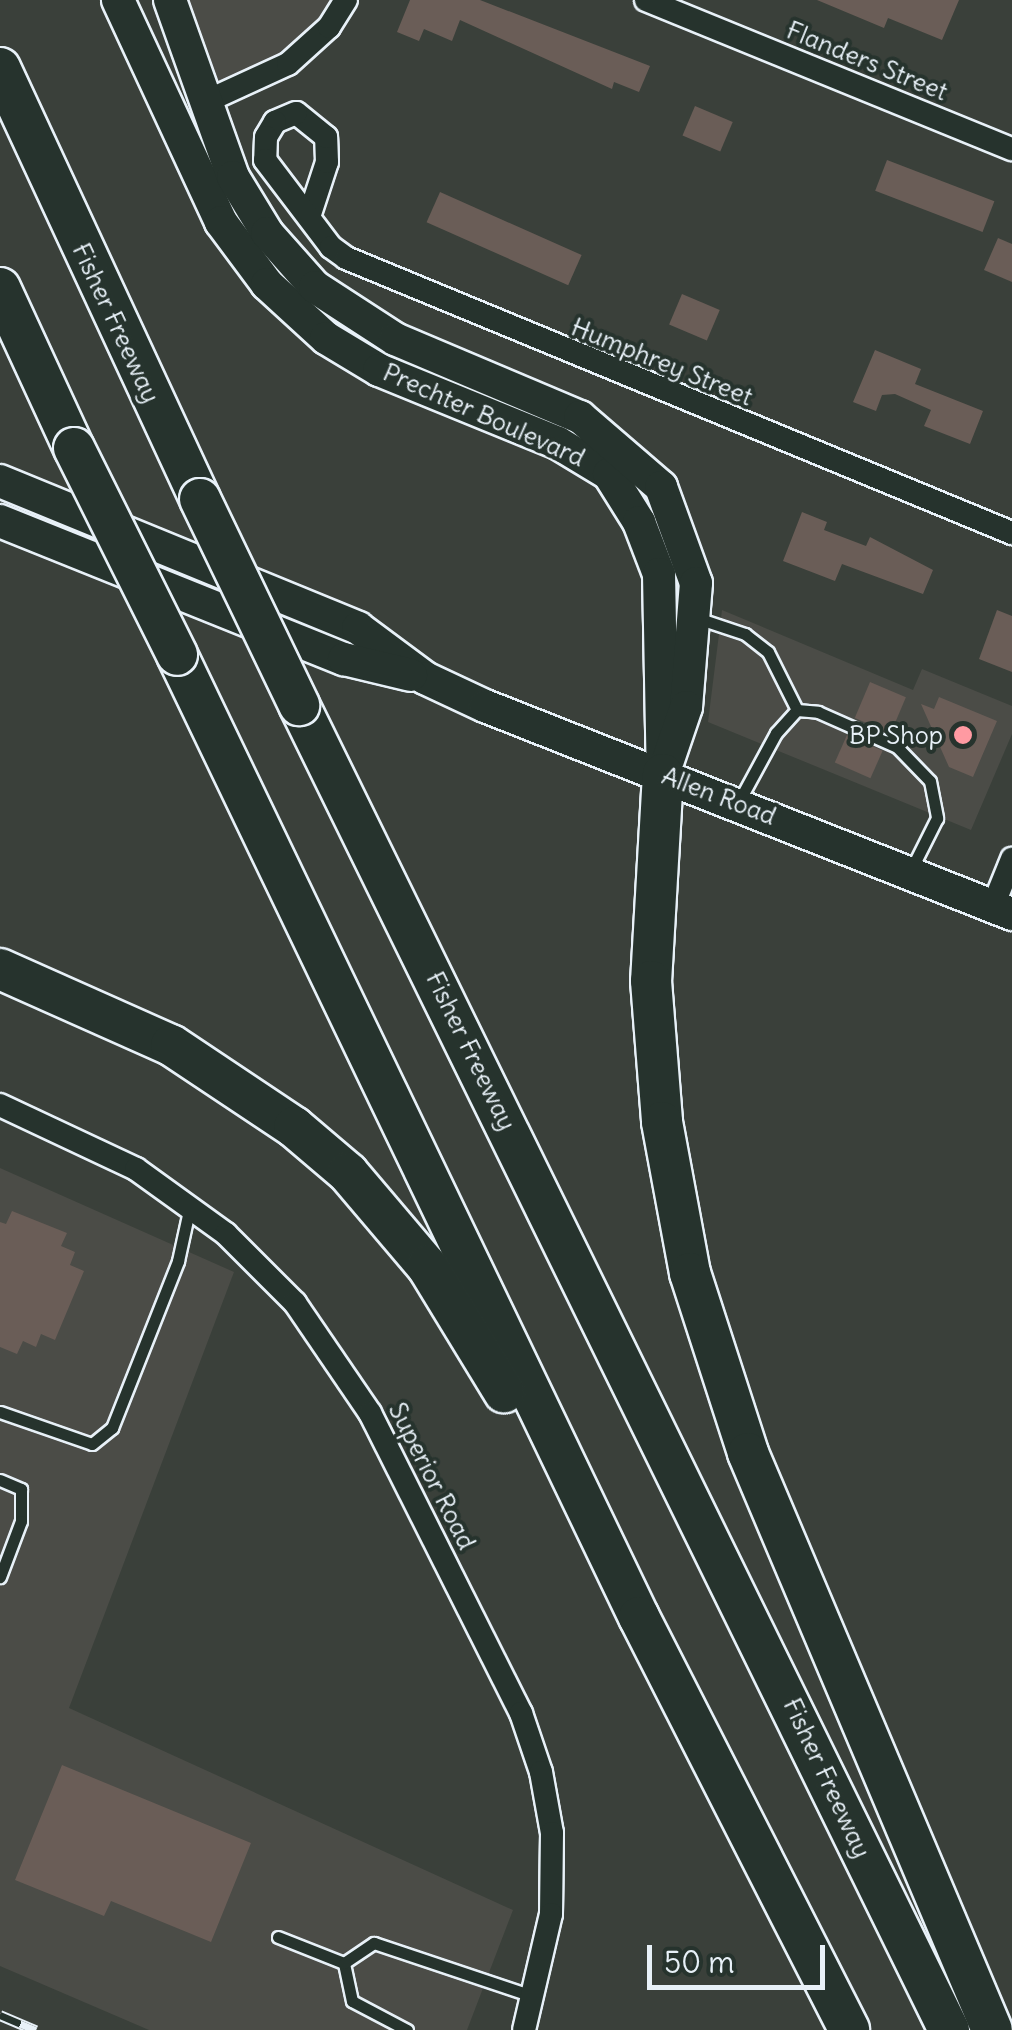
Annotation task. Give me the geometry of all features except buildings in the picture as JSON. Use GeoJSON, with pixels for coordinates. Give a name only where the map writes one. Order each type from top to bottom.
{"type":"FeatureCollection","features":[{"type":"Feature","properties":{"kind":"highway","name":"Fisher Freeway"},"geometry":{"type":"LineString","coordinates":[[0,68],[299,705],[949,2030]]}},
{"type":"Feature","properties":{"kind":"highway"},"geometry":{"type":"LineString","coordinates":[[0,288],[638,1617],[850,2030]]}},
{"type":"Feature","properties":{"kind":"highway"},"geometry":{"type":"LineString","coordinates":[[663,774],[651,981],[662,1122],[690,1273],[748,1453],[992,2030]]}},
{"type":"Feature","properties":{"kind":"highway"},"geometry":{"type":"LineString","coordinates":[[0,968],[171,1045],[236,1084],[348,1174],[426,1266],[484,1352],[556,1492],[638,1617]]}},
{"type":"Feature","properties":{"kind":"main road","name":"Prechter Boulevard"},"geometry":{"type":"LineString","coordinates":[[118,0],[221,222],[267,284],[326,338],[380,370],[558,443],[609,474],[639,522],[659,574],[663,774]]}},
{"type":"Feature","properties":{"kind":"main road","name":"Prechter Boulevard"},"geometry":{"type":"LineString","coordinates":[[170,0],[232,177],[267,233],[315,286],[396,339],[580,417],[661,487],[696,583],[686,708],[663,774]]}},
{"type":"Feature","properties":{"kind":"main road","name":"Allen Road"},"geometry":{"type":"LineString","coordinates":[[0,481],[358,628],[425,678]]}},
{"type":"Feature","properties":{"kind":"main road","name":"Allen Road"},"geometry":{"type":"LineString","coordinates":[[0,521],[344,659],[425,678],[1003,910]]}},
{"type":"Feature","properties":{"kind":"street"},"geometry":{"type":"LineString","coordinates":[[206,102],[288,64],[329,27],[346,0]]}},
{"type":"Feature","properties":{"kind":"street","name":"Flanders Street"},"geometry":{"type":"LineString","coordinates":[[646,0],[1012,150]]}},
{"type":"Feature","properties":{"kind":"street","name":"Humphrey Street"},"geometry":{"type":"LineString","coordinates":[[309,217],[346,258],[1012,532]]}},
{"type":"Feature","properties":{"kind":"street"},"geometry":{"type":"LineString","coordinates":[[1003,910],[1012,859]]}},
{"type":"Feature","properties":{"kind":"street","name":"Superior Road"},"geometry":{"type":"LineString","coordinates":[[0,1106],[101,1149],[190,1206],[268,1274],[350,1378],[521,1713],[552,1833],[551,1914],[535,1997],[524,2030]]}},
{"type":"Feature","properties":{"kind":"lane"},"geometry":{"type":"LineString","coordinates":[[693,618],[745,634],[768,652],[797,710]]}},
{"type":"Feature","properties":{"kind":"lane"},"geometry":{"type":"LineString","coordinates":[[738,803],[776,732],[797,710]]}},
{"type":"Feature","properties":{"kind":"lane"},"geometry":{"type":"LineString","coordinates":[[797,710],[818,712],[896,748],[930,781],[938,818],[910,872]]}},
{"type":"Feature","properties":{"kind":"lane"},"geometry":{"type":"LineString","coordinates":[[0,1412],[92,1444],[112,1428],[178,1261],[190,1206]]}},
{"type":"Feature","properties":{"kind":"lane"},"geometry":{"type":"LineString","coordinates":[[0,1480],[21,1489],[21,1521],[0,1576]]}},
{"type":"Feature","properties":{"kind":"lane"},"geometry":{"type":"LineString","coordinates":[[278,1937],[344,1963]]}},
{"type":"Feature","properties":{"kind":"lane"},"geometry":{"type":"LineString","coordinates":[[344,1963],[374,1943],[535,1997]]}},
{"type":"Feature","properties":{"kind":"lane"},"geometry":{"type":"LineString","coordinates":[[344,1963],[352,2002],[407,2030]]}},
{"type":"Feature","properties":{"kind":"shaded area"},"geometry":{"type":"Polygon","coordinates":[[[170,0],[346,0],[329,27],[205,102],[170,0]]]}},
{"type":"Feature","properties":{"kind":"shaded area"},"geometry":{"type":"Polygon","coordinates":[[[722,610],[913,690],[922,669],[1012,706],[1012,734],[971,830],[708,722],[722,610]]]}},
{"type":"Feature","properties":{"kind":"shaded area"},"geometry":{"type":"Polygon","coordinates":[[[0,1168],[234,1272],[69,1708],[513,1910],[467,2030],[149,2030],[0,1966],[0,1168]]]}},
{"type":"Feature","properties":{"kind":"railway"},"geometry":{"type":"LineString","coordinates":[[0,2015],[36,2030]]}},
{"type":"Feature","properties":{"kind":"place","name":"BP Shop"},"geometry":{"type":"Point","coordinates":[963,735]}}]}
